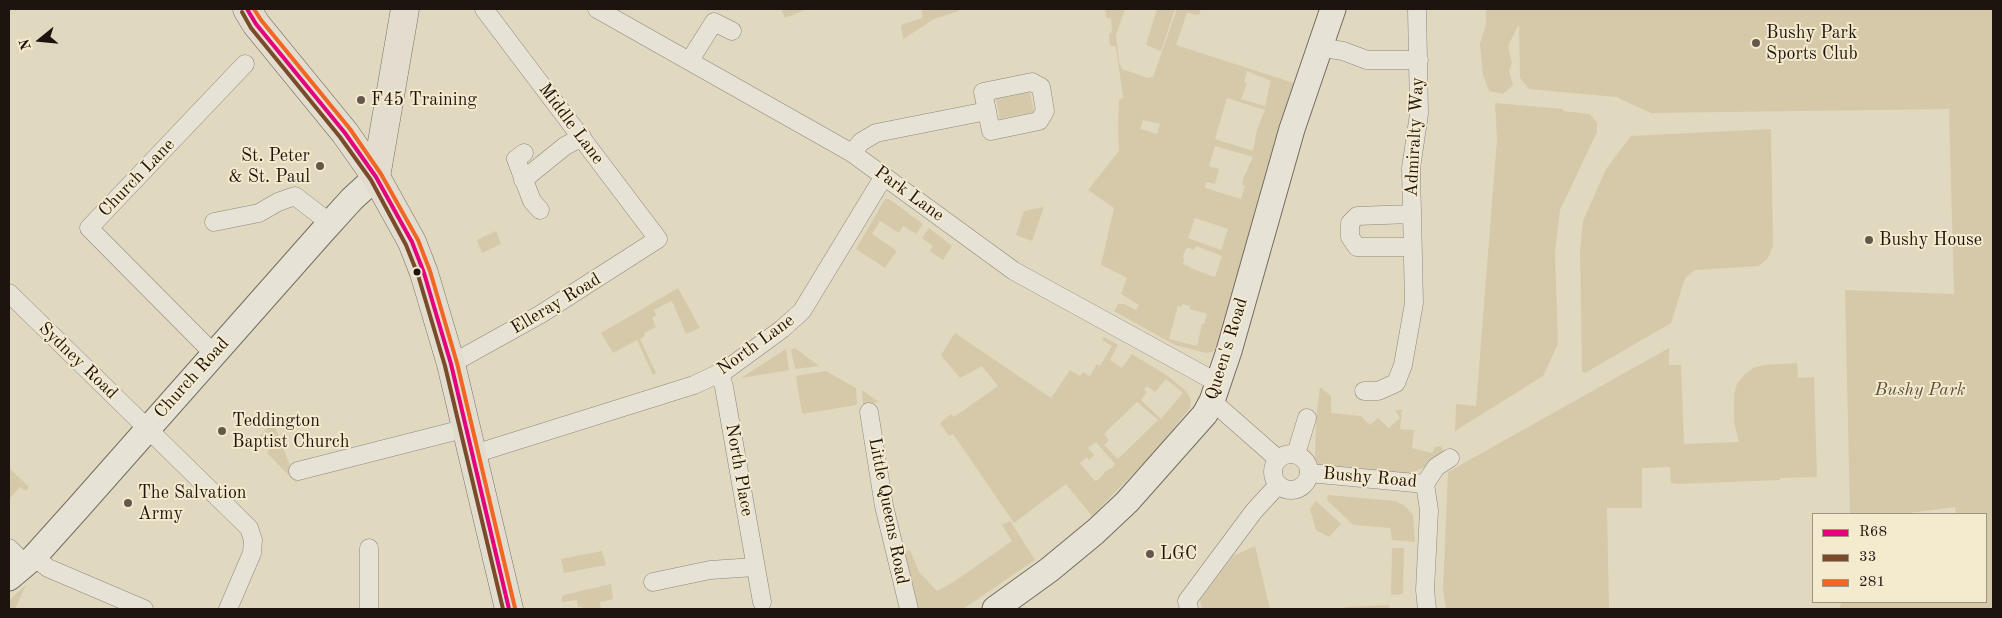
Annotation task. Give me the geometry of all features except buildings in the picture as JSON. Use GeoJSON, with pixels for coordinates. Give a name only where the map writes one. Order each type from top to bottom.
{"type":"FeatureCollection","features":[{"type":"Feature","properties":{"kind":"main road"},"geometry":{"type":"LineString","coordinates":[[248,9],[256,24],[345,133],[376,177],[412,242],[424,273],[451,364],[474,454],[509,609]]}},
{"type":"Feature","properties":{"kind":"main road"},"geometry":{"type":"LineString","coordinates":[[376,177],[406,9]]}},
{"type":"Feature","properties":{"kind":"main road","name":"Queen's Road"},"geometry":{"type":"LineString","coordinates":[[998,608],[1049,570],[1127,502],[1199,422],[1215,392],[1229,350],[1292,129],[1318,47],[1333,9]]}},
{"type":"Feature","properties":{"kind":"main road","name":"Church Road"},"geometry":{"type":"LineString","coordinates":[[19,562],[147,428],[330,223],[376,177]]}},
{"type":"Feature","properties":{"kind":"street","name":"Middle Lane"},"geometry":{"type":"LineString","coordinates":[[484,9],[658,239]]}},
{"type":"Feature","properties":{"kind":"street","name":"Park Lane"},"geometry":{"type":"LineString","coordinates":[[598,9],[852,153],[1014,271],[1215,392],[1278,459]]}},
{"type":"Feature","properties":{"kind":"street","name":"Admiralty Way"},"geometry":{"type":"LineString","coordinates":[[1364,391],[1378,391],[1396,383],[1403,365],[1414,303],[1411,168],[1419,114],[1417,9]]}},
{"type":"Feature","properties":{"kind":"street"},"geometry":{"type":"LineString","coordinates":[[690,60],[712,15],[732,32]]}},
{"type":"Feature","properties":{"kind":"street","name":"Admiralty Way"},"geometry":{"type":"LineString","coordinates":[[1318,47],[1343,51],[1367,60],[1419,60]]}},
{"type":"Feature","properties":{"kind":"street","name":"Church Lane"},"geometry":{"type":"LineString","coordinates":[[214,354],[89,228],[246,64]]}},
{"type":"Feature","properties":{"kind":"street"},"geometry":{"type":"LineString","coordinates":[[852,153],[861,142],[876,133],[987,111]]}},
{"type":"Feature","properties":{"kind":"street"},"geometry":{"type":"LineString","coordinates":[[523,180],[565,146],[582,137]]}},
{"type":"Feature","properties":{"kind":"street"},"geometry":{"type":"LineString","coordinates":[[524,153],[516,159],[532,201],[540,210]]}},
{"type":"Feature","properties":{"kind":"street","name":"North Lane"},"geometry":{"type":"LineString","coordinates":[[474,454],[613,412],[694,385],[720,374],[782,329],[802,311],[884,176]]}},
{"type":"Feature","properties":{"kind":"street"},"geometry":{"type":"LineString","coordinates":[[214,222],[259,213],[278,202],[295,196],[330,223]]}},
{"type":"Feature","properties":{"kind":"street","name":"Admiralty Way"},"geometry":{"type":"LineString","coordinates":[[1412,214],[1357,216],[1350,223],[1350,236],[1356,247],[1412,247]]}},
{"type":"Feature","properties":{"kind":"street","name":"Elleray Road"},"geometry":{"type":"LineString","coordinates":[[451,364],[541,314],[658,239]]}},
{"type":"Feature","properties":{"kind":"street","name":"Sydney Road"},"geometry":{"type":"LineString","coordinates":[[9,293],[249,528],[253,540],[252,553],[228,609]]}},
{"type":"Feature","properties":{"kind":"street","name":"North Place"},"geometry":{"type":"LineString","coordinates":[[720,374],[726,396],[762,602]]}},
{"type":"Feature","properties":{"kind":"street","name":"Little Queens Road"},"geometry":{"type":"LineString","coordinates":[[869,412],[884,506],[909,609]]}},
{"type":"Feature","properties":{"kind":"street"},"geometry":{"type":"LineString","coordinates":[[1296,454],[1307,418]]}},
{"type":"Feature","properties":{"kind":"street"},"geometry":{"type":"LineString","coordinates":[[298,471],[467,428]]}},
{"type":"Feature","properties":{"kind":"street"},"geometry":{"type":"LineString","coordinates":[[1290,453],[1296,454],[1306,461],[1310,474],[1308,480],[1301,488],[1286,490],[1278,485],[1273,472],[1278,459],[1290,453]]}},
{"type":"Feature","properties":{"kind":"street","name":"Bushy Road"},"geometry":{"type":"LineString","coordinates":[[1310,474],[1425,484],[1436,467],[1450,458]]}},
{"type":"Feature","properties":{"kind":"street"},"geometry":{"type":"LineString","coordinates":[[1425,484],[1429,510],[1427,609]]}},
{"type":"Feature","properties":{"kind":"street"},"geometry":{"type":"LineString","coordinates":[[1189,609],[1188,601],[1254,511],[1278,485]]}},
{"type":"Feature","properties":{"kind":"street"},"geometry":{"type":"LineString","coordinates":[[369,548],[369,609]]}},
{"type":"Feature","properties":{"kind":"street"},"geometry":{"type":"LineString","coordinates":[[19,562],[48,568],[144,609]]}},
{"type":"Feature","properties":{"kind":"street"},"geometry":{"type":"LineString","coordinates":[[653,582],[710,570],[755,567]]}},
{"type":"Feature","properties":{"kind":"green space"},"geometry":{"type":"Polygon","coordinates":[[[781,9],[807,9],[785,18],[781,9]]]}},
{"type":"Feature","properties":{"kind":"green space"},"geometry":{"type":"Polygon","coordinates":[[[922,9],[958,9],[959,11],[934,19],[903,39],[901,25],[922,18],[922,9]]]}},
{"type":"Feature","properties":{"kind":"green space"},"geometry":{"type":"Polygon","coordinates":[[[1105,9],[1125,9],[1116,35],[1119,62],[1122,69],[1148,78],[1153,77],[1177,9],[1201,9],[1199,15],[1187,13],[1176,45],[1294,83],[1218,347],[1212,352],[1206,353],[1175,345],[1114,311],[1118,304],[1124,304],[1136,310],[1139,305],[1121,294],[1127,278],[1101,265],[1114,208],[1088,190],[1119,151],[1119,101],[1123,97],[1116,47],[1110,45],[1111,19],[1106,17],[1105,9]],[[1247,71],[1244,82],[1247,83],[1241,99],[1265,106],[1271,81],[1247,71]],[[1227,98],[1215,139],[1253,151],[1257,130],[1265,110],[1227,98]],[[1143,120],[1140,129],[1157,134],[1160,124],[1143,120]],[[1215,146],[1209,166],[1219,169],[1215,184],[1206,182],[1205,188],[1241,199],[1245,186],[1242,185],[1244,177],[1253,157],[1215,146]],[[1195,218],[1188,238],[1221,250],[1228,229],[1195,218]],[[1196,246],[1194,250],[1186,249],[1183,256],[1183,264],[1215,277],[1222,256],[1196,246]],[[1182,304],[1181,307],[1178,306],[1169,339],[1197,346],[1202,324],[1204,324],[1207,314],[1190,309],[1190,306],[1182,304]]]}},
{"type":"Feature","properties":{"kind":"green space"},"geometry":{"type":"Polygon","coordinates":[[[1157,9],[1175,9],[1161,51],[1146,45],[1157,9]]]}},
{"type":"Feature","properties":{"kind":"green space","name":"Bushy Park"},"geometry":{"type":"Polygon","coordinates":[[[1486,9],[1993,9],[1993,609],[1840,609],[1841,603],[1987,603],[1987,513],[1956,513],[1955,507],[1909,513],[1850,513],[1845,290],[1954,294],[1949,109],[1651,113],[1616,97],[1529,89],[1520,78],[1519,24],[1508,46],[1512,63],[1509,71],[1513,85],[1503,94],[1489,91],[1483,75],[1480,44],[1486,24],[1486,9]]]}},
{"type":"Feature","properties":{"kind":"green space"},"geometry":{"type":"Polygon","coordinates":[[[1030,92],[1034,112],[1000,119],[996,99],[1030,92]]]}},
{"type":"Feature","properties":{"kind":"green space"},"geometry":{"type":"Polygon","coordinates":[[[1495,103],[1563,109],[1563,111],[1590,114],[1597,123],[1597,132],[1560,210],[1555,252],[1558,344],[1543,376],[1455,431],[1456,404],[1476,406],[1497,139],[1495,103]]]}},
{"type":"Feature","properties":{"kind":"green space"},"geometry":{"type":"Polygon","coordinates":[[[1771,129],[1773,246],[1768,258],[1759,266],[1695,270],[1685,278],[1671,323],[1585,373],[1582,371],[1580,251],[1583,221],[1606,169],[1631,136],[1771,129]]]}},
{"type":"Feature","properties":{"kind":"green space"},"geometry":{"type":"Polygon","coordinates":[[[885,199],[889,199],[923,224],[916,234],[903,226],[899,233],[880,221],[872,234],[897,251],[885,268],[856,249],[885,199]]]}},
{"type":"Feature","properties":{"kind":"green space"},"geometry":{"type":"Polygon","coordinates":[[[1044,207],[1032,241],[1016,235],[1024,211],[1044,207]]]}},
{"type":"Feature","properties":{"kind":"green space"},"geometry":{"type":"Polygon","coordinates":[[[929,228],[952,246],[943,260],[930,251],[933,246],[922,238],[929,228]]]}},
{"type":"Feature","properties":{"kind":"green space"},"geometry":{"type":"Polygon","coordinates":[[[496,231],[501,244],[482,253],[477,240],[496,231]]]}},
{"type":"Feature","properties":{"kind":"green space"},"geometry":{"type":"Polygon","coordinates":[[[678,288],[700,328],[686,334],[672,301],[654,310],[656,315],[652,318],[656,327],[644,333],[645,336],[640,339],[656,373],[653,375],[637,340],[613,353],[601,333],[678,288]]]}},
{"type":"Feature","properties":{"kind":"green space"},"geometry":{"type":"Polygon","coordinates":[[[955,333],[1051,398],[1070,370],[1080,376],[1083,372],[1090,376],[1097,364],[1100,366],[1112,346],[1102,340],[1104,337],[1118,345],[1110,360],[1122,368],[1132,354],[1168,376],[1186,391],[1191,400],[1190,408],[1156,450],[1092,516],[1066,484],[1014,523],[953,434],[949,436],[940,423],[951,414],[954,417],[998,386],[982,366],[960,378],[941,355],[955,333]],[[1166,379],[1155,392],[1147,386],[1144,390],[1147,392],[1141,400],[1161,419],[1183,393],[1166,379]],[[1137,402],[1104,434],[1109,440],[1104,445],[1118,459],[1158,420],[1137,402]],[[1096,442],[1088,448],[1094,455],[1089,460],[1087,457],[1080,463],[1095,481],[1115,464],[1096,442]]]}},
{"type":"Feature","properties":{"kind":"green space"},"geometry":{"type":"Polygon","coordinates":[[[795,348],[819,366],[795,369],[791,350],[795,348]]]}},
{"type":"Feature","properties":{"kind":"green space"},"geometry":{"type":"Polygon","coordinates":[[[1669,348],[1669,365],[1681,365],[1684,444],[1739,442],[1734,422],[1734,394],[1737,384],[1753,368],[1764,365],[1797,363],[1798,378],[1814,377],[1817,477],[1678,484],[1671,483],[1670,467],[1642,468],[1642,508],[1607,508],[1609,609],[1446,609],[1443,590],[1448,472],[1669,348]]]}},
{"type":"Feature","properties":{"kind":"green space"},"geometry":{"type":"Polygon","coordinates":[[[786,349],[789,370],[741,378],[786,349]]]}},
{"type":"Feature","properties":{"kind":"green space"},"geometry":{"type":"Polygon","coordinates":[[[826,371],[856,388],[857,405],[802,414],[796,376],[826,371]]]}},
{"type":"Feature","properties":{"kind":"green space"},"geometry":{"type":"Polygon","coordinates":[[[1320,387],[1331,396],[1331,413],[1361,416],[1370,425],[1378,418],[1389,428],[1400,418],[1395,410],[1402,410],[1400,429],[1414,430],[1412,448],[1432,453],[1435,447],[1441,446],[1443,451],[1433,463],[1410,474],[1319,467],[1315,464],[1316,419],[1320,387]]]}},
{"type":"Feature","properties":{"kind":"green space"},"geometry":{"type":"Polygon","coordinates":[[[862,390],[879,402],[863,405],[862,390]]]}},
{"type":"Feature","properties":{"kind":"green space"},"geometry":{"type":"Polygon","coordinates":[[[270,414],[297,484],[267,453],[270,448],[259,437],[270,425],[267,416],[270,414]]]}},
{"type":"Feature","properties":{"kind":"green space"},"geometry":{"type":"Polygon","coordinates":[[[9,468],[29,487],[26,491],[20,487],[10,498],[9,468]]]}},
{"type":"Feature","properties":{"kind":"green space"},"geometry":{"type":"Polygon","coordinates":[[[1328,495],[1395,501],[1405,506],[1413,515],[1415,542],[1392,540],[1390,528],[1351,523],[1327,500],[1328,495]]]}},
{"type":"Feature","properties":{"kind":"green space"},"geometry":{"type":"Polygon","coordinates":[[[1316,501],[1341,524],[1329,537],[1316,530],[1310,509],[1316,501]]]}},
{"type":"Feature","properties":{"kind":"green space"},"geometry":{"type":"Polygon","coordinates":[[[1010,521],[1035,560],[963,609],[917,609],[903,552],[910,550],[919,572],[937,591],[955,581],[1012,541],[1002,525],[1010,521]]]}},
{"type":"Feature","properties":{"kind":"green space"},"geometry":{"type":"Polygon","coordinates":[[[1255,546],[1270,609],[1202,609],[1200,600],[1233,556],[1255,546]]]}},
{"type":"Feature","properties":{"kind":"green space"},"geometry":{"type":"Polygon","coordinates":[[[1392,548],[1404,548],[1403,594],[1391,595],[1392,548]]]}},
{"type":"Feature","properties":{"kind":"green space"},"geometry":{"type":"Polygon","coordinates":[[[602,551],[606,565],[564,573],[561,559],[602,551]]]}},
{"type":"Feature","properties":{"kind":"green space"},"geometry":{"type":"Polygon","coordinates":[[[611,584],[613,599],[600,602],[601,609],[582,609],[582,607],[578,607],[577,600],[562,602],[564,595],[611,584]]]}},
{"type":"Feature","properties":{"kind":"green space"},"geometry":{"type":"Polygon","coordinates":[[[26,585],[15,609],[9,609],[9,600],[26,585]]]}},
{"type":"Feature","properties":{"kind":"green space"},"geometry":{"type":"Polygon","coordinates":[[[1389,605],[1389,609],[1345,609],[1345,607],[1389,605]]]}},
{"type":"Feature","properties":{"kind":"transit line","name":"R68"},"geometry":{"type":"LineString","coordinates":[[247,9],[256,24],[345,133],[376,177],[412,242],[424,273],[451,364],[509,609]]}},
{"type":"Feature","properties":{"kind":"transit line","name":"281"},"geometry":{"type":"LineString","coordinates":[[254,9],[350,129],[381,174],[418,240],[430,271],[457,363],[515,608]]}},
{"type":"Feature","properties":{"kind":"transit line","name":"33"},"geometry":{"type":"LineString","coordinates":[[242,12],[251,28],[340,137],[371,180],[406,245],[418,275],[445,366],[503,609]]}},
{"type":"Feature","properties":{"kind":"place","name":"Bushy Park Sports Club"},"geometry":{"type":"Point","coordinates":[1756,43]}},
{"type":"Feature","properties":{"kind":"place","name":"F45 Training"},"geometry":{"type":"Point","coordinates":[361,100]}},
{"type":"Feature","properties":{"kind":"place","name":"St. Peter & St. Paul"},"geometry":{"type":"Point","coordinates":[320,166]}},
{"type":"Feature","properties":{"kind":"place","name":"Bushy House"},"geometry":{"type":"Point","coordinates":[1869,240]}},
{"type":"Feature","properties":{"kind":"place","name":"Teddington Baptist Church"},"geometry":{"type":"Point","coordinates":[222,431]}},
{"type":"Feature","properties":{"kind":"place","name":"The Salvation Army"},"geometry":{"type":"Point","coordinates":[128,503]}},
{"type":"Feature","properties":{"kind":"place","name":"LGC"},"geometry":{"type":"Point","coordinates":[1150,554]}}]}
